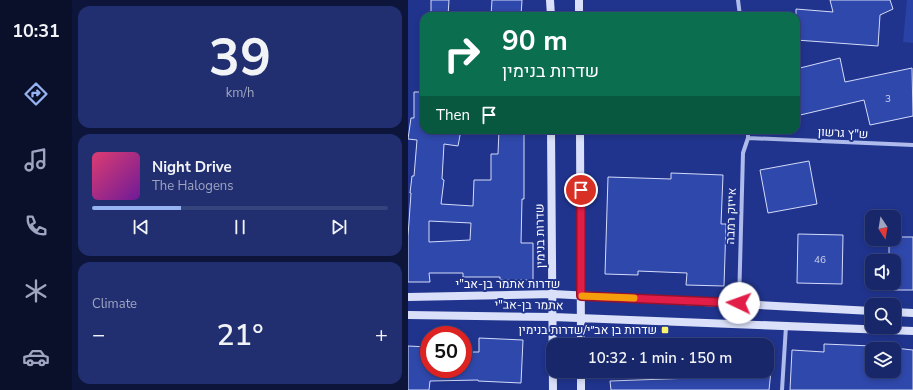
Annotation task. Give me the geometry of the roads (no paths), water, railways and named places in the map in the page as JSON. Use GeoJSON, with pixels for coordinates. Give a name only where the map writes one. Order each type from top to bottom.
{"type":"FeatureCollection","features":[{"type":"Feature","properties":{"kind":"main road"},"geometry":{"type":"LineString","coordinates":[[550,0],[550,12]]}},
{"type":"Feature","properties":{"kind":"main road"},"geometry":{"type":"LineString","coordinates":[[579,0],[579,12]]}},
{"type":"Feature","properties":{"kind":"main road","name":"שדרות בנימין"},"geometry":{"type":"LineString","coordinates":[[551,134],[553,390]]}},
{"type":"Feature","properties":{"kind":"main road"},"geometry":{"type":"LineString","coordinates":[[580,134],[581,338]]}},
{"type":"Feature","properties":{"kind":"main road","name":"שדרות אתמר בן-אב\"י"},"geometry":{"type":"LineString","coordinates":[[408,297],[553,294],[865,310]]}},
{"type":"Feature","properties":{"kind":"main road"},"geometry":{"type":"LineString","coordinates":[[901,312],[913,313]]}},
{"type":"Feature","properties":{"kind":"main road","name":"אתמר בן-אב\"י"},"geometry":{"type":"LineString","coordinates":[[408,315],[553,317],[913,331]]}},
{"type":"Feature","properties":{"kind":"main road"},"geometry":{"type":"LineString","coordinates":[[581,378],[581,390]]}},
{"type":"Feature","properties":{"kind":"street"},"geometry":{"type":"LineString","coordinates":[[738,0],[740,12]]}},
{"type":"Feature","properties":{"kind":"street","name":"אייזק רמבה"},"geometry":{"type":"LineString","coordinates":[[739,303],[743,153],[748,134]]}},
{"type":"Feature","properties":{"kind":"street","name":"ש\"ץ גרשון"},"geometry":{"type":"LineString","coordinates":[[748,138],[913,145]]}},
{"type":"Feature","properties":{"kind":"street"},"geometry":{"type":"LineString","coordinates":[[782,390],[786,326]]}},
{"type":"Feature","properties":{"kind":"place","name":"שדרות בן אב״י/שדרות בנימין"},"geometry":{"type":"Point","coordinates":[665,330]}}]}
